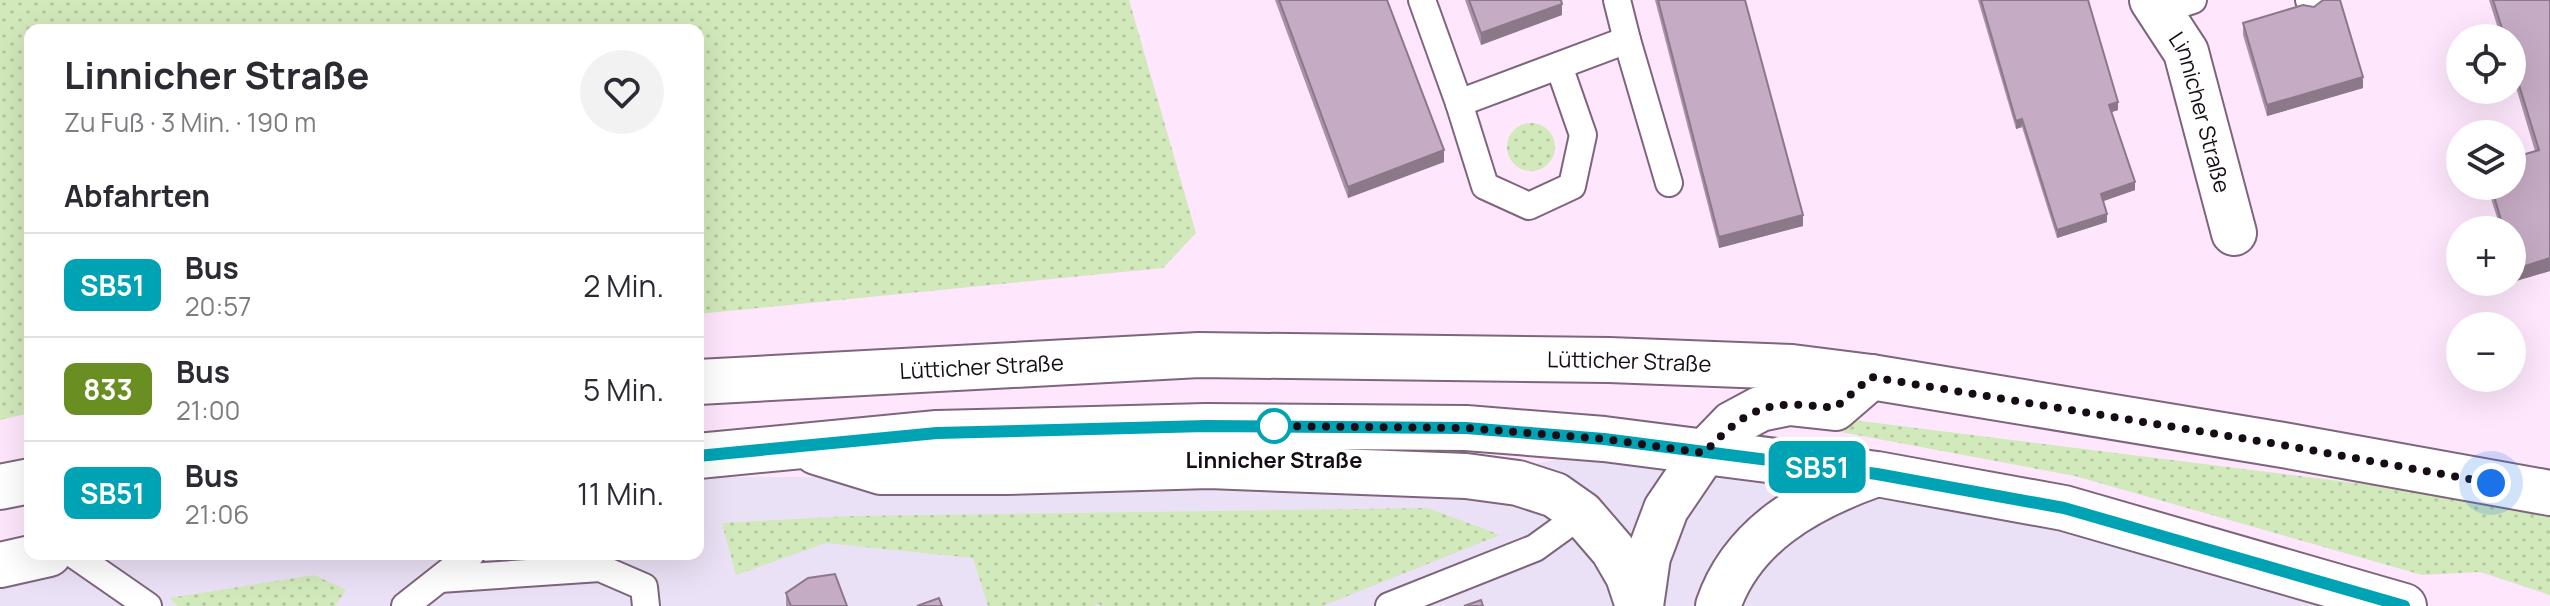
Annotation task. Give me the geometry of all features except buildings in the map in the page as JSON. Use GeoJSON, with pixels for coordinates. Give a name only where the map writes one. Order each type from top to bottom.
{"type":"FeatureCollection","features":[{"type":"Feature","properties":{"kind":"main road","name":"Linnicher Straße"},"geometry":{"type":"LineString","coordinates":[[2168,4],[2186,52],[2234,233]]}},
{"type":"Feature","properties":{"kind":"main road","name":"Lütticher Straße"},"geometry":{"type":"LineString","coordinates":[[704,382],[1199,355],[1609,360],[1792,367],[1871,377],[2283,445],[2550,493]]}},
{"type":"Feature","properties":{"kind":"main road"},"geometry":{"type":"LineString","coordinates":[[1639,606],[1648,557],[1666,509],[1704,453],[1732,424],[1760,409],[1789,403],[1835,408],[1871,377]]}},
{"type":"Feature","properties":{"kind":"main road"},"geometry":{"type":"LineString","coordinates":[[704,455],[937,433],[1206,426],[1450,427],[1604,439],[1877,474],[2064,508],[2404,606]]}},
{"type":"Feature","properties":{"kind":"main road"},"geometry":{"type":"LineString","coordinates":[[795,446],[881,472],[1209,466],[1466,476],[1518,483],[1555,495],[1582,514],[1613,550],[1628,576],[1639,606]]}},
{"type":"Feature","properties":{"kind":"main road"},"geometry":{"type":"LineString","coordinates":[[1718,606],[1724,586],[1756,542],[1789,515],[1831,491],[1877,474]]}},
{"type":"Feature","properties":{"kind":"main road"},"geometry":{"type":"LineString","coordinates":[[0,487],[24,482]]}},
{"type":"Feature","properties":{"kind":"main road"},"geometry":{"type":"LineString","coordinates":[[0,565],[24,560]]}},
{"type":"Feature","properties":{"kind":"lane"},"geometry":{"type":"LineString","coordinates":[[1422,0],[1485,186],[1529,206],[1572,186],[1583,135],[1559,66]]}},
{"type":"Feature","properties":{"kind":"lane"},"geometry":{"type":"LineString","coordinates":[[1617,0],[1669,183]]}},
{"type":"Feature","properties":{"kind":"lane"},"geometry":{"type":"LineString","coordinates":[[1459,103],[1627,40]]}},
{"type":"Feature","properties":{"kind":"lane"},"geometry":{"type":"LineString","coordinates":[[1389,606],[1535,548],[1582,514]]}},
{"type":"Feature","properties":{"kind":"lane"},"geometry":{"type":"LineString","coordinates":[[82,560],[148,606]]}},
{"type":"Feature","properties":{"kind":"lane"},"geometry":{"type":"LineString","coordinates":[[405,606],[464,560]]}},
{"type":"Feature","properties":{"kind":"lane"},"geometry":{"type":"LineString","coordinates":[[440,579],[600,568],[644,587],[646,606]]}},
{"type":"Feature","properties":{"kind":"shaded area"},"geometry":{"type":"Polygon","coordinates":[[[1594,453],[2046,526],[2343,606],[0,606],[0,580],[96,560],[704,560],[704,477],[1460,477],[1594,453]]]}},
{"type":"Feature","properties":{"kind":"green space"},"geometry":{"type":"Polygon","coordinates":[[[0,0],[1129,0],[1196,233],[1163,268],[704,313],[704,24],[24,24],[24,414],[0,420],[0,0]]]}},
{"type":"Feature","properties":{"kind":"green space"},"geometry":{"type":"Polygon","coordinates":[[[1531,123],[1548,130],[1555,147],[1548,164],[1531,171],[1514,164],[1507,147],[1514,130],[1531,123]]]}},
{"type":"Feature","properties":{"kind":"green space"},"geometry":{"type":"Polygon","coordinates":[[[1829,417],[2403,489],[2550,516],[2550,595],[2480,572],[2422,575],[2075,476],[1825,429],[1829,417]]]}},
{"type":"Feature","properties":{"kind":"green space"},"geometry":{"type":"Polygon","coordinates":[[[1428,508],[1500,535],[1322,606],[988,606],[973,558],[826,543],[736,575],[722,523],[851,516],[1428,508]]]}},
{"type":"Feature","properties":{"kind":"green space"},"geometry":{"type":"Polygon","coordinates":[[[314,575],[346,590],[335,606],[178,606],[169,598],[314,575]]]}},
{"type":"Feature","properties":{"kind":"bus line","name":"SB51"},"geometry":{"type":"LineString","coordinates":[[704,455],[937,433],[1206,426],[1466,428],[1604,439],[1877,474],[2064,508],[2404,606]]}},
{"type":"Feature","properties":{"kind":"place","name":"Linnicher Straße"},"geometry":{"type":"Point","coordinates":[1274,426]}},
{"type":"Feature","properties":{"kind":"route"},"geometry":{"type":"LineString","coordinates":[[1274,426],[1264,426],[1466,428],[1604,439],[1704,453],[1732,424],[1760,409],[1789,403],[1835,408],[1871,377],[2283,445],[2491,483]]}}]}
